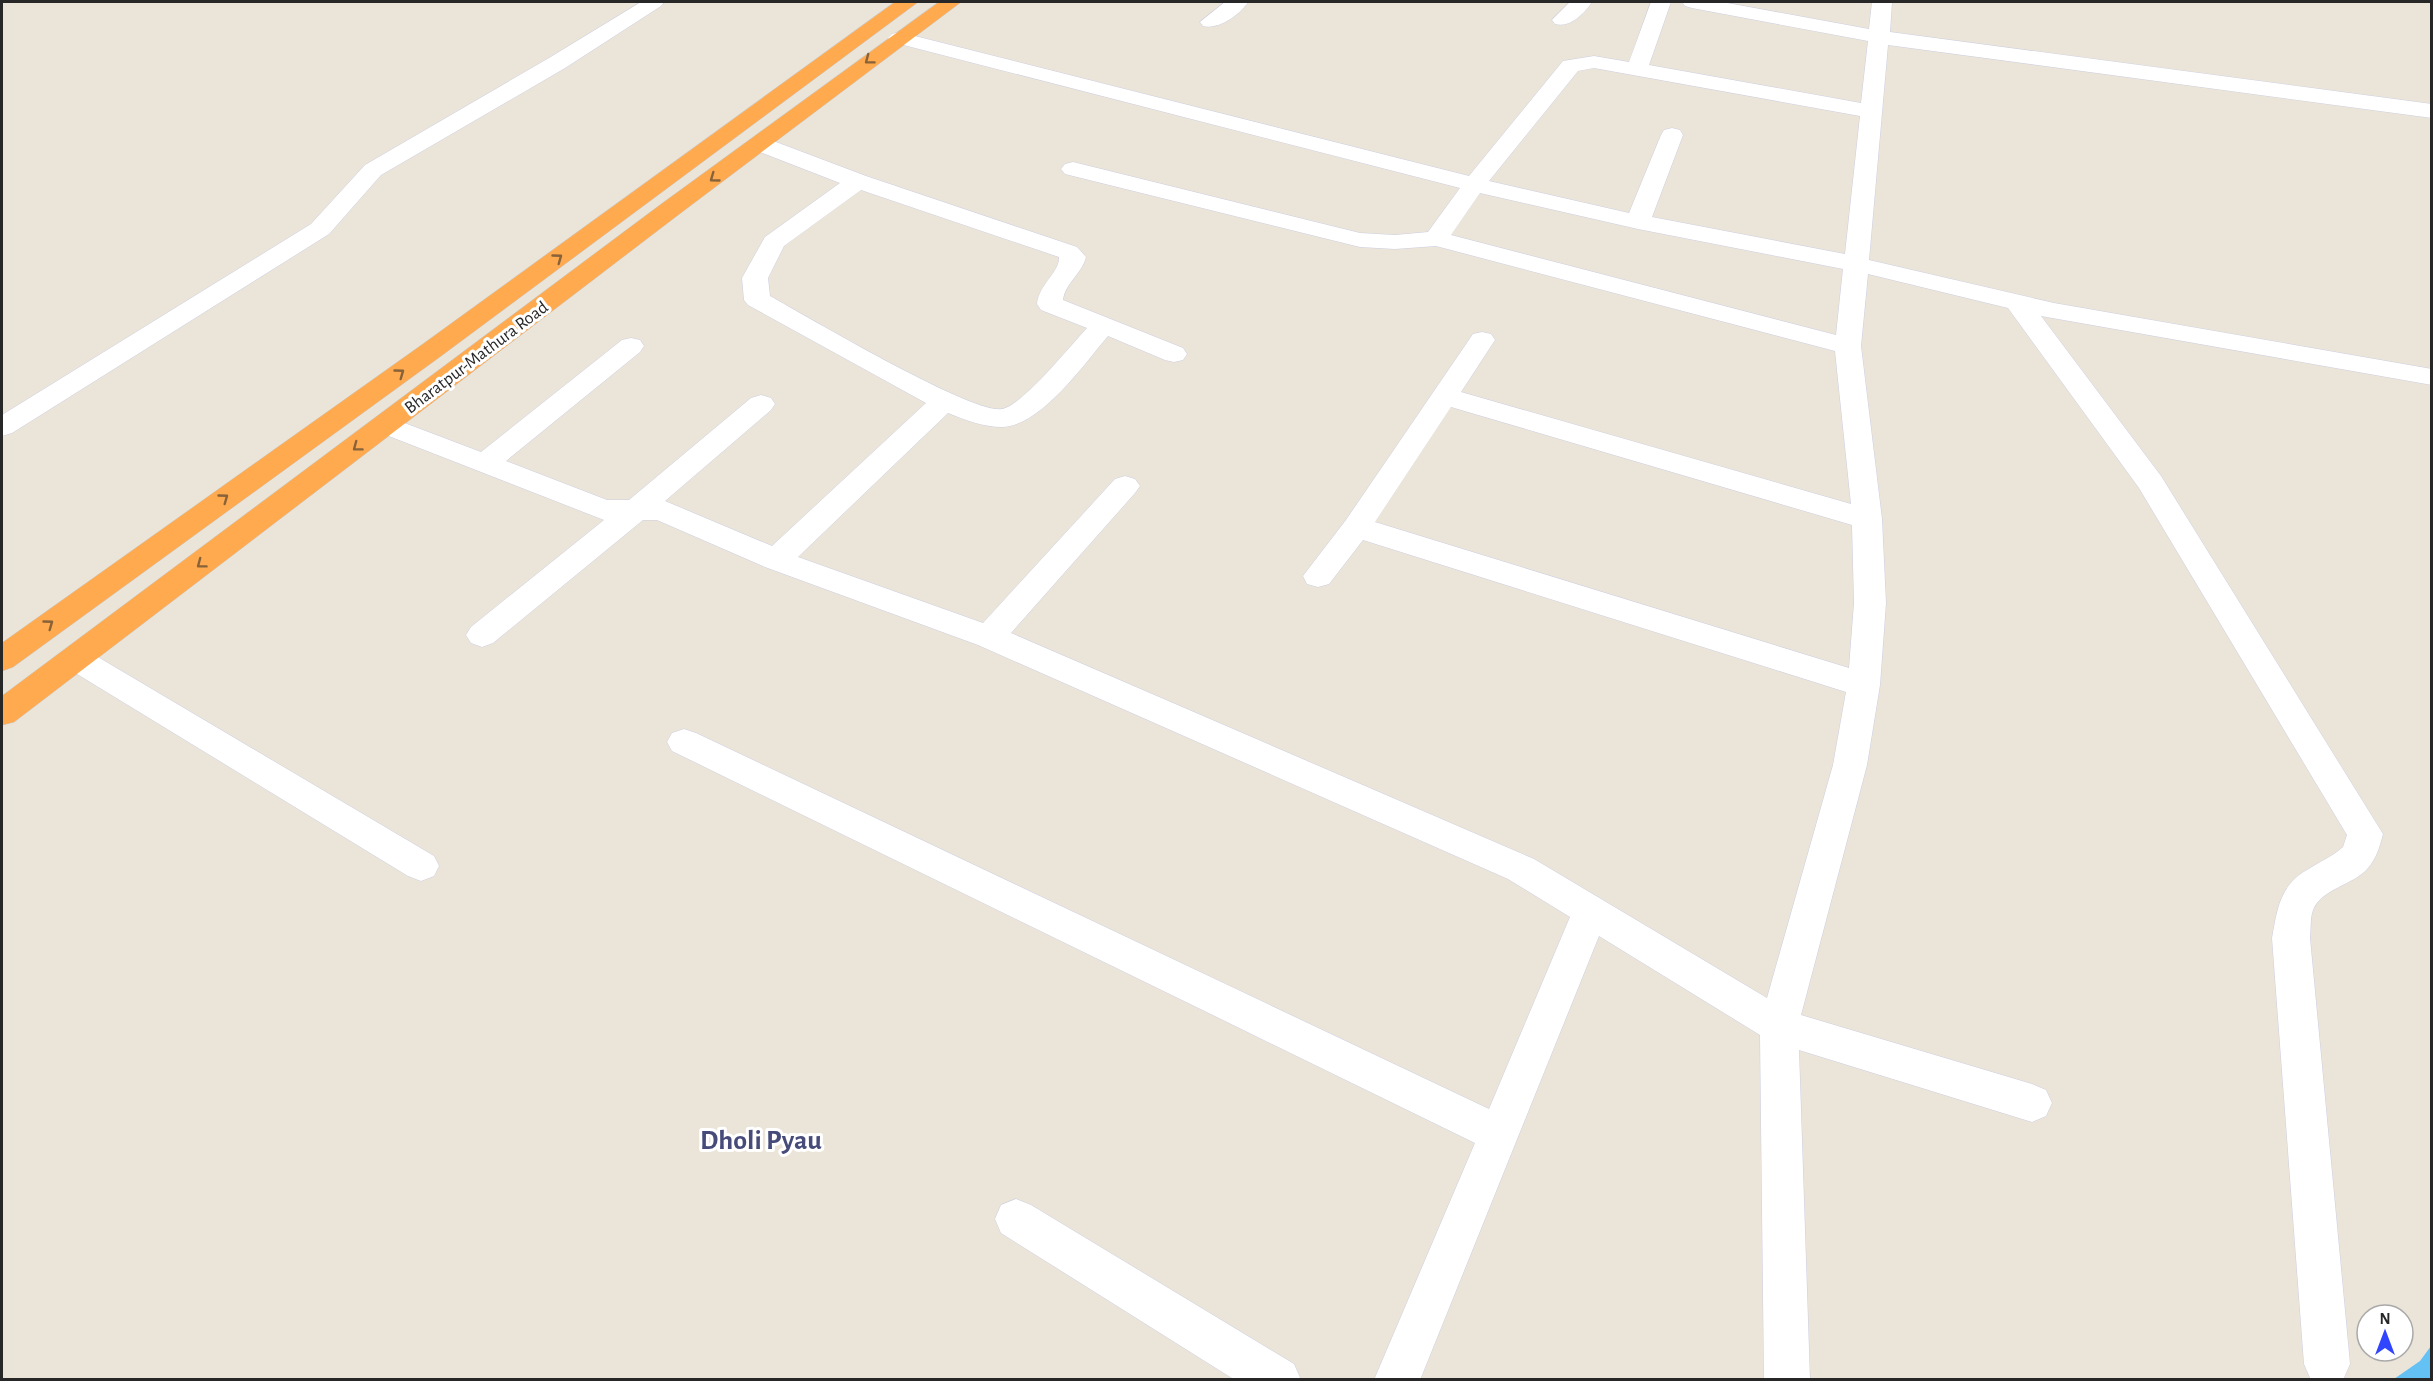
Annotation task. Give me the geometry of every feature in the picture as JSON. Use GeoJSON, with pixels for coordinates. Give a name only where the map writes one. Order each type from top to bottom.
{"type":"FeatureCollection","features":[{"type":"Feature","properties":{"kind":"highway","name":"Bharatpur-Mathura Road"},"geometry":{"type":"LineString","coordinates":[[2,659],[432,350],[908,2]]}},
{"type":"Feature","properties":{"kind":"highway","name":"Bharatpur-Mathura Road"},"geometry":{"type":"LineString","coordinates":[[2,713],[686,197],[951,2]]}},
{"type":"Feature","properties":{"kind":"highway"},"geometry":{"type":"LineString","coordinates":[[653,188],[686,197]]}},
{"type":"Feature","properties":{"kind":"street"},"geometry":{"type":"LineString","coordinates":[[2,427],[320,229],[341,209],[373,170],[557,63],[654,2]]}},
{"type":"Feature","properties":{"kind":"street"},"geometry":{"type":"LineString","coordinates":[[1210,22],[1238,2]]}},
{"type":"Feature","properties":{"kind":"street"},"geometry":{"type":"LineString","coordinates":[[1562,20],[1582,2]]}},
{"type":"Feature","properties":{"kind":"street"},"geometry":{"type":"LineString","coordinates":[[1637,69],[1661,2]]}},
{"type":"Feature","properties":{"kind":"street"},"geometry":{"type":"LineString","coordinates":[[1692,2],[1879,37],[2432,111]]}},
{"type":"Feature","properties":{"kind":"street"},"geometry":{"type":"LineString","coordinates":[[1787,1380],[1779,1026],[1850,765],[1864,685],[1870,603],[1868,519],[1848,346],[1882,2]]}},
{"type":"Feature","properties":{"kind":"street"},"geometry":{"type":"LineString","coordinates":[[899,39],[1474,185],[1638,222],[1856,264],[2017,302],[2111,321],[2432,377]]}},
{"type":"Feature","properties":{"kind":"street"},"geometry":{"type":"LineString","coordinates":[[1436,239],[1474,185],[1571,66],[1593,62],[1871,111]]}},
{"type":"Feature","properties":{"kind":"street"},"geometry":{"type":"LineString","coordinates":[[1638,222],[1672,135]]}},
{"type":"Feature","properties":{"kind":"street"},"geometry":{"type":"LineString","coordinates":[[760,144],[858,181],[1068,252],[1073,257],[1072,266],[1054,284],[1050,294],[1050,304],[1174,354]]}},
{"type":"Feature","properties":{"kind":"street"},"geometry":{"type":"LineString","coordinates":[[1073,169],[1360,240],[1395,242],[1436,239],[1848,346]]}},
{"type":"Feature","properties":{"kind":"street"},"geometry":{"type":"LineString","coordinates":[[858,181],[774,242],[755,278],[757,300],[944,402],[1005,418],[1019,412],[1035,399],[1104,325]]}},
{"type":"Feature","properties":{"kind":"street"},"geometry":{"type":"LineString","coordinates":[[2017,302],[2151,483],[2232,618],[2295,716],[2364,834],[2364,847],[2354,862],[2317,880],[2297,902],[2291,938],[2327,1364]]}},
{"type":"Feature","properties":{"kind":"street"},"geometry":{"type":"LineString","coordinates":[[1318,576],[1357,527],[1482,340]]}},
{"type":"Feature","properties":{"kind":"street"},"geometry":{"type":"LineString","coordinates":[[484,464],[632,346]]}},
{"type":"Feature","properties":{"kind":"street"},"geometry":{"type":"LineString","coordinates":[[1443,396],[1868,519]]}},
{"type":"Feature","properties":{"kind":"street"},"geometry":{"type":"LineString","coordinates":[[776,560],[944,402]]}},
{"type":"Feature","properties":{"kind":"street"},"geometry":{"type":"LineString","coordinates":[[482,635],[636,510],[761,404]]}},
{"type":"Feature","properties":{"kind":"street"},"geometry":{"type":"LineString","coordinates":[[386,425],[604,510],[661,510],[776,560],[989,637],[1521,869],[1779,1026],[2032,1103]]}},
{"type":"Feature","properties":{"kind":"street"},"geometry":{"type":"LineString","coordinates":[[989,637],[1125,486]]}},
{"type":"Feature","properties":{"kind":"street"},"geometry":{"type":"LineString","coordinates":[[1357,527],[1864,685]]}},
{"type":"Feature","properties":{"kind":"street"},"geometry":{"type":"LineString","coordinates":[[75,658],[421,866]]}},
{"type":"Feature","properties":{"kind":"street"},"geometry":{"type":"LineString","coordinates":[[684,742],[1499,1134]]}},
{"type":"Feature","properties":{"kind":"street"},"geometry":{"type":"LineString","coordinates":[[1397,1380],[1591,911]]}},
{"type":"Feature","properties":{"kind":"street"},"geometry":{"type":"LineString","coordinates":[[1016,1219],[1278,1380]]}},
{"type":"Feature","properties":{"kind":"water"},"geometry":{"type":"Polygon","coordinates":[[[2431,1346],[2431,1379],[2394,1379],[2420,1361],[2431,1346]]]}},
{"type":"Feature","properties":{"kind":"district","name":"Dholi Pyau"},"geometry":{"type":"Point","coordinates":[761,1139]}}]}
